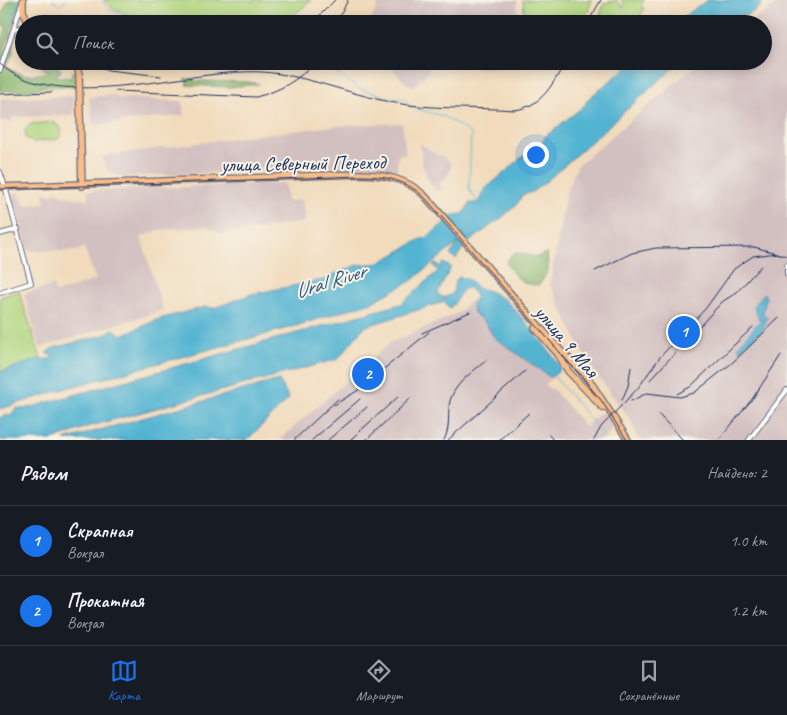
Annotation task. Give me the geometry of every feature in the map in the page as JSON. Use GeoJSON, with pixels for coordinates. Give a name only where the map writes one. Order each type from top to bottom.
{"type":"FeatureCollection","features":[{"type":"Feature","properties":{"kind":"main road"},"geometry":{"type":"LineString","coordinates":[[23,0],[25,15]]}},
{"type":"Feature","properties":{"kind":"main road"},"geometry":{"type":"LineString","coordinates":[[78,70],[82,186]]}},
{"type":"Feature","properties":{"kind":"main road","name":"улица Северный Переход"},"geometry":{"type":"LineString","coordinates":[[3,189],[381,175],[402,180],[414,187],[484,267]]}},
{"type":"Feature","properties":{"kind":"main road","name":"улица 9 Мая"},"geometry":{"type":"LineString","coordinates":[[484,267],[558,354],[568,371],[599,402],[624,440]]}},
{"type":"Feature","properties":{"kind":"main road","name":"улица 9 Мая"},"geometry":{"type":"LineString","coordinates":[[484,267],[561,351],[586,375],[628,440]]}},
{"type":"Feature","properties":{"kind":"street"},"geometry":{"type":"LineString","coordinates":[[18,15],[23,0]]}},
{"type":"Feature","properties":{"kind":"street"},"geometry":{"type":"LineString","coordinates":[[0,70],[15,25]]}},
{"type":"Feature","properties":{"kind":"street"},"geometry":{"type":"LineString","coordinates":[[0,172],[3,189],[18,229],[31,283],[0,293]]}},
{"type":"Feature","properties":{"kind":"street"},"geometry":{"type":"LineString","coordinates":[[0,234],[18,229]]}},
{"type":"Feature","properties":{"kind":"street"},"geometry":{"type":"LineString","coordinates":[[787,265],[787,274]]}},
{"type":"Feature","properties":{"kind":"street"},"geometry":{"type":"LineString","coordinates":[[749,440],[787,390]]}},
{"type":"Feature","properties":{"kind":"shaded area"},"geometry":{"type":"Polygon","coordinates":[[[381,0],[517,0],[518,15],[374,15],[381,0]]]}},
{"type":"Feature","properties":{"kind":"shaded area"},"geometry":{"type":"Polygon","coordinates":[[[787,0],[787,440],[639,440],[631,421],[587,361],[550,284],[566,192],[578,165],[690,70],[772,70],[772,15],[761,15],[787,0]]]}},
{"type":"Feature","properties":{"kind":"shaded area"},"geometry":{"type":"Polygon","coordinates":[[[394,70],[429,70],[414,86],[405,83],[394,70]]]}},
{"type":"Feature","properties":{"kind":"shaded area"},"geometry":{"type":"Polygon","coordinates":[[[113,95],[118,98],[182,101],[184,115],[93,125],[89,97],[113,95]]]}},
{"type":"Feature","properties":{"kind":"shaded area"},"geometry":{"type":"Polygon","coordinates":[[[74,96],[74,115],[12,117],[12,121],[0,121],[0,99],[74,96]]]}},
{"type":"Feature","properties":{"kind":"shaded area"},"geometry":{"type":"Polygon","coordinates":[[[402,123],[406,154],[398,155],[397,171],[393,172],[381,168],[355,168],[350,171],[338,172],[336,166],[122,177],[109,172],[102,159],[103,156],[257,135],[335,126],[402,123]]]}},
{"type":"Feature","properties":{"kind":"shaded area"},"geometry":{"type":"Polygon","coordinates":[[[420,143],[439,156],[441,155],[452,165],[449,174],[439,184],[442,188],[437,192],[429,181],[422,164],[420,143]]]}},
{"type":"Feature","properties":{"kind":"shaded area"},"geometry":{"type":"Polygon","coordinates":[[[285,183],[287,201],[302,200],[305,222],[221,234],[207,226],[159,230],[141,237],[163,310],[40,348],[24,294],[53,285],[56,293],[96,280],[84,247],[76,251],[28,251],[11,193],[19,193],[25,206],[45,203],[44,192],[52,195],[55,191],[66,196],[89,201],[88,191],[285,183]]]}},
{"type":"Feature","properties":{"kind":"shaded area"},"geometry":{"type":"Polygon","coordinates":[[[504,295],[563,367],[545,385],[549,389],[553,389],[585,427],[603,411],[613,427],[603,440],[279,440],[390,343],[458,313],[473,298],[486,311],[504,295]]]}},
{"type":"Feature","properties":{"kind":"green space"},"geometry":{"type":"Polygon","coordinates":[[[9,0],[21,0],[0,64],[6,25],[0,26],[0,17],[9,0]]]}},
{"type":"Feature","properties":{"kind":"green space"},"geometry":{"type":"Polygon","coordinates":[[[104,0],[311,0],[294,15],[131,15],[113,9],[104,0]]]}},
{"type":"Feature","properties":{"kind":"green space"},"geometry":{"type":"Polygon","coordinates":[[[523,0],[592,0],[586,15],[527,15],[524,12],[523,0]]]}},
{"type":"Feature","properties":{"kind":"green space"},"geometry":{"type":"Polygon","coordinates":[[[617,0],[623,9],[624,3],[621,0],[644,0],[641,5],[644,9],[641,15],[600,15],[604,3],[617,0]]]}},
{"type":"Feature","properties":{"kind":"green space"},"geometry":{"type":"Polygon","coordinates":[[[13,44],[13,54],[6,66],[11,70],[32,75],[49,71],[47,70],[60,70],[61,72],[54,76],[71,78],[72,72],[75,71],[77,87],[45,86],[32,90],[0,91],[1,72],[9,49],[13,44]]]}},
{"type":"Feature","properties":{"kind":"green space"},"geometry":{"type":"Polygon","coordinates":[[[195,78],[192,81],[249,82],[259,84],[230,87],[186,85],[187,81],[184,79],[195,78]]]}},
{"type":"Feature","properties":{"kind":"green space"},"geometry":{"type":"Polygon","coordinates":[[[53,122],[61,128],[61,136],[58,139],[33,142],[26,138],[25,130],[31,124],[53,122]]]}},
{"type":"Feature","properties":{"kind":"green space"},"geometry":{"type":"Polygon","coordinates":[[[517,253],[537,257],[547,253],[548,270],[540,284],[534,285],[524,282],[512,272],[506,262],[512,254],[517,253]]]}},
{"type":"Feature","properties":{"kind":"green space"},"geometry":{"type":"Polygon","coordinates":[[[19,291],[41,359],[0,372],[0,297],[19,291]]]}},
{"type":"Feature","properties":{"kind":"water"},"geometry":{"type":"Polygon","coordinates":[[[707,0],[762,0],[757,9],[746,15],[686,15],[707,0]]]}},
{"type":"Feature","properties":{"kind":"water","name":"Ural River"},"geometry":{"type":"Polygon","coordinates":[[[623,70],[671,70],[548,180],[532,192],[522,195],[518,203],[504,216],[465,245],[456,259],[450,255],[459,242],[411,281],[372,302],[296,326],[67,388],[0,409],[0,372],[39,359],[51,359],[53,356],[48,355],[47,352],[53,348],[105,335],[113,329],[122,335],[159,319],[205,307],[214,308],[252,294],[328,279],[334,274],[358,265],[379,263],[419,240],[428,237],[453,215],[463,214],[470,203],[478,203],[483,191],[535,146],[541,145],[546,136],[585,105],[588,99],[623,70]]]}},
{"type":"Feature","properties":{"kind":"water"},"geometry":{"type":"Polygon","coordinates":[[[443,263],[451,267],[438,292],[438,295],[444,297],[443,302],[364,327],[338,359],[87,427],[52,440],[0,440],[0,417],[10,415],[17,408],[24,409],[401,304],[438,271],[433,265],[437,264],[441,267],[443,263]]]}},
{"type":"Feature","properties":{"kind":"water"},"geometry":{"type":"Polygon","coordinates":[[[459,277],[470,280],[479,289],[489,291],[500,297],[521,316],[555,359],[560,367],[557,373],[550,377],[494,337],[486,324],[473,312],[472,305],[476,296],[470,288],[465,288],[449,308],[445,302],[445,297],[453,294],[455,281],[459,277]]]}},
{"type":"Feature","properties":{"kind":"water"},"geometry":{"type":"Polygon","coordinates":[[[764,293],[766,298],[763,313],[767,318],[763,329],[740,350],[738,346],[760,321],[754,306],[764,293]]]}},
{"type":"Feature","properties":{"kind":"water"},"geometry":{"type":"Polygon","coordinates":[[[279,380],[289,399],[247,440],[64,440],[279,380]]]}},
{"type":"Feature","properties":{"kind":"waterway"},"geometry":{"type":"LineString","coordinates":[[0,24],[6,20],[16,0]]}},
{"type":"Feature","properties":{"kind":"waterway"},"geometry":{"type":"LineString","coordinates":[[52,0],[60,6],[66,0]]}},
{"type":"Feature","properties":{"kind":"waterway"},"geometry":{"type":"LineString","coordinates":[[102,0],[109,10],[122,15]]}},
{"type":"Feature","properties":{"kind":"waterway"},"geometry":{"type":"LineString","coordinates":[[10,25],[18,4],[16,1]]}},
{"type":"Feature","properties":{"kind":"waterway"},"geometry":{"type":"LineString","coordinates":[[333,70],[358,88],[391,98],[405,99],[410,107],[443,116],[471,133],[469,189],[478,203]]}},
{"type":"Feature","properties":{"kind":"waterway"},"geometry":{"type":"LineString","coordinates":[[553,375],[608,440]]}},
{"type":"Feature","properties":{"kind":"tram line"},"geometry":{"type":"LineString","coordinates":[[0,189],[360,176],[387,178],[404,183],[426,199],[577,372],[601,400],[627,440]]}},
{"type":"Feature","properties":{"kind":"railway"},"geometry":{"type":"LineString","coordinates":[[320,15],[335,0]]}},
{"type":"Feature","properties":{"kind":"railway"},"geometry":{"type":"LineString","coordinates":[[340,15],[348,0]]}},
{"type":"Feature","properties":{"kind":"railway"},"geometry":{"type":"LineString","coordinates":[[592,15],[601,0]]}},
{"type":"Feature","properties":{"kind":"railway"},"geometry":{"type":"LineString","coordinates":[[0,64],[24,79],[54,86],[88,88],[125,86],[199,76],[262,72],[293,76],[405,105],[515,110],[525,108],[540,99],[552,85],[561,70]]}},
{"type":"Feature","properties":{"kind":"railway"},"geometry":{"type":"LineString","coordinates":[[108,70],[161,76]]}},
{"type":"Feature","properties":{"kind":"railway"},"geometry":{"type":"LineString","coordinates":[[115,91],[256,97],[273,92],[289,84],[307,70]]}},
{"type":"Feature","properties":{"kind":"railway"},"geometry":{"type":"LineString","coordinates":[[0,94],[52,92]]}},
{"type":"Feature","properties":{"kind":"railway"},"geometry":{"type":"LineString","coordinates":[[595,271],[632,253],[656,248],[754,247],[787,256]]}},
{"type":"Feature","properties":{"kind":"railway"},"geometry":{"type":"LineString","coordinates":[[594,440],[601,427],[638,388],[660,357],[706,308],[734,269],[753,256],[777,253]]}},
{"type":"Feature","properties":{"kind":"railway"},"geometry":{"type":"LineString","coordinates":[[650,380],[722,302],[737,292],[761,266]]}},
{"type":"Feature","properties":{"kind":"railway"},"geometry":{"type":"LineString","coordinates":[[422,333],[470,312]]}},
{"type":"Feature","properties":{"kind":"railway"},"geometry":{"type":"LineString","coordinates":[[631,401],[647,393],[680,397],[694,393],[732,363],[779,318]]}},
{"type":"Feature","properties":{"kind":"railway"},"geometry":{"type":"LineString","coordinates":[[677,394],[690,387],[753,327]]}},
{"type":"Feature","properties":{"kind":"railway"},"geometry":{"type":"LineString","coordinates":[[334,405],[357,391],[429,332]]}},
{"type":"Feature","properties":{"kind":"railway"},"geometry":{"type":"LineString","coordinates":[[719,440],[753,398],[781,355]]}},
{"type":"Feature","properties":{"kind":"railway"},"geometry":{"type":"LineString","coordinates":[[444,440],[448,428],[449,406],[454,391],[464,379],[488,359]]}},
{"type":"Feature","properties":{"kind":"railway"},"geometry":{"type":"LineString","coordinates":[[622,400],[628,386],[631,367]]}},
{"type":"Feature","properties":{"kind":"railway"},"geometry":{"type":"LineString","coordinates":[[448,440],[525,371]]}},
{"type":"Feature","properties":{"kind":"railway"},"geometry":{"type":"LineString","coordinates":[[350,440],[399,396]]}},
{"type":"Feature","properties":{"kind":"railway"},"geometry":{"type":"LineString","coordinates":[[366,440],[412,397]]}},
{"type":"Feature","properties":{"kind":"railway"},"geometry":{"type":"LineString","coordinates":[[294,440],[338,399]]}},
{"type":"Feature","properties":{"kind":"railway"},"geometry":{"type":"LineString","coordinates":[[312,440],[360,399]]}},
{"type":"Feature","properties":{"kind":"railway"},"geometry":{"type":"LineString","coordinates":[[328,440],[367,407]]}},
{"type":"Feature","properties":{"kind":"railway"},"geometry":{"type":"LineString","coordinates":[[499,440],[529,413]]}},
{"type":"Feature","properties":{"kind":"railway"},"geometry":{"type":"LineString","coordinates":[[659,415],[683,440]]}},
{"type":"Feature","properties":{"kind":"railway"},"geometry":{"type":"LineString","coordinates":[[549,435],[553,440]]}},
{"type":"Feature","properties":{"kind":"place","name":"Скрапная"},"geometry":{"type":"Point","coordinates":[684,332]}},
{"type":"Feature","properties":{"kind":"place","name":"Прокатная"},"geometry":{"type":"Point","coordinates":[368,374]}}]}
